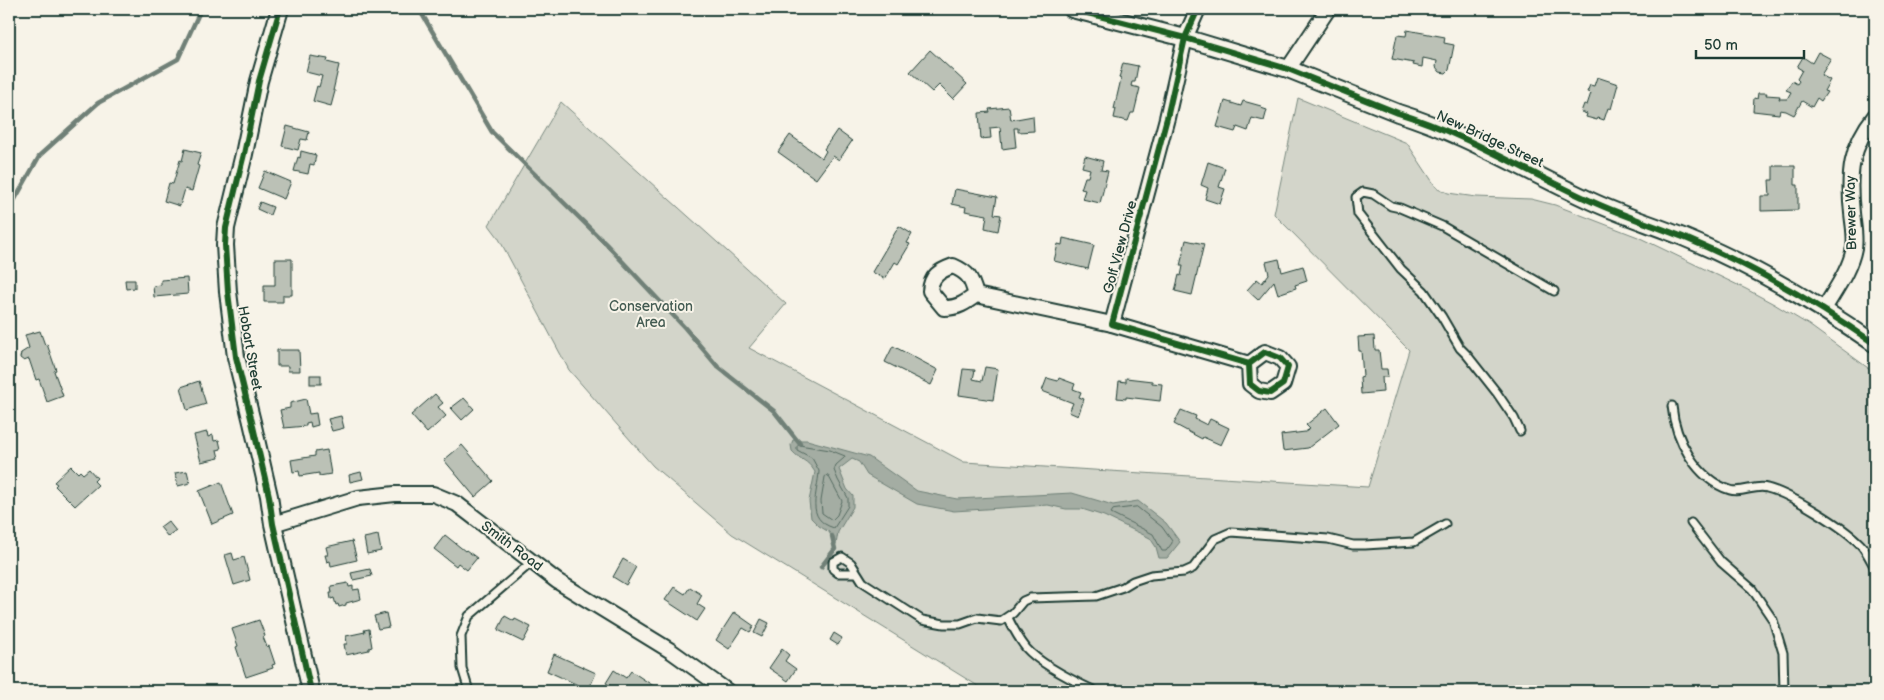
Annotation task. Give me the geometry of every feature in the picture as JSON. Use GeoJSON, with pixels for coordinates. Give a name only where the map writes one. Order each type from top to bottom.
{"type":"FeatureCollection","features":[{"type":"Feature","properties":{"kind":"street","name":"Hobart Street"},"geometry":{"type":"LineString","coordinates":[[280,9],[259,81],[226,228],[225,245],[228,292],[236,357],[269,496],[273,524],[311,691]]}},
{"type":"Feature","properties":{"kind":"street","name":"New Bridge Street"},"geometry":{"type":"LineString","coordinates":[[1072,9],[1185,38],[1288,69],[1398,114],[1416,119],[1479,146],[1591,201],[1684,238],[1770,279],[1824,309],[1875,344]]}},
{"type":"Feature","properties":{"kind":"street","name":"Golf View Drive"},"geometry":{"type":"LineString","coordinates":[[1112,324],[1167,118],[1185,38],[1198,9]]}},
{"type":"Feature","properties":{"kind":"street"},"geometry":{"type":"LineString","coordinates":[[1288,69],[1328,9]]}},
{"type":"Feature","properties":{"kind":"street","name":"Brewer Way"},"geometry":{"type":"LineString","coordinates":[[1824,309],[1850,266],[1854,246],[1850,184],[1851,168],[1856,148],[1865,128],[1875,116]]}},
{"type":"Feature","properties":{"kind":"street"},"geometry":{"type":"LineString","coordinates":[[976,295],[1112,324],[1249,364]]}},
{"type":"Feature","properties":{"kind":"street","name":"Smith Road"},"geometry":{"type":"LineString","coordinates":[[273,524],[358,498],[395,494],[433,494],[457,504],[557,581],[671,651],[727,691]]}},
{"type":"Feature","properties":{"kind":"lane"},"geometry":{"type":"LineString","coordinates":[[1520,431],[1514,418],[1497,393],[1460,348],[1424,291],[1401,269],[1358,214],[1356,197],[1363,192],[1373,194],[1391,206],[1442,226],[1554,290]]}},
{"type":"Feature","properties":{"kind":"lane"},"geometry":{"type":"LineString","coordinates":[[1672,406],[1673,418],[1685,450],[1693,462],[1711,480],[1730,490],[1742,491],[1764,487],[1794,500],[1844,530],[1862,547],[1875,568]]}},
{"type":"Feature","properties":{"kind":"lane"},"geometry":{"type":"LineString","coordinates":[[1691,523],[1721,562],[1752,589],[1773,620],[1783,653],[1784,691]]}},
{"type":"Feature","properties":{"kind":"lane"},"geometry":{"type":"LineString","coordinates":[[857,573],[863,582],[922,620],[960,624],[977,618],[1001,621],[1008,618],[1023,600],[1030,598],[1096,596],[1151,575],[1184,572],[1193,568],[1215,539],[1231,532],[1328,539],[1353,545],[1365,545],[1414,542],[1445,524]]}},
{"type":"Feature","properties":{"kind":"lane"},"geometry":{"type":"LineString","coordinates":[[469,691],[462,668],[461,636],[469,616],[532,562]]}},
{"type":"Feature","properties":{"kind":"lane"},"geometry":{"type":"LineString","coordinates":[[1008,618],[1027,648],[1036,656],[1049,666],[1095,691]]}},
{"type":"Feature","properties":{"kind":"green space","name":"Conservation Area"},"geometry":{"type":"Polygon","coordinates":[[[1298,98],[1407,143],[1436,187],[1448,193],[1476,197],[1531,199],[1555,205],[1638,237],[1774,304],[1809,325],[1875,373],[1875,691],[986,691],[732,534],[653,466],[569,370],[498,237],[489,225],[561,102],[786,304],[749,348],[964,462],[1368,487],[1409,350],[1274,214],[1298,98]]]}},
{"type":"Feature","properties":{"kind":"water"},"geometry":{"type":"Polygon","coordinates":[[[793,440],[807,440],[869,457],[917,491],[957,499],[1072,493],[1113,505],[1138,501],[1166,523],[1180,542],[1167,558],[1159,558],[1156,547],[1150,538],[1104,516],[1082,509],[1066,509],[1048,505],[954,511],[917,504],[867,475],[859,462],[852,459],[839,469],[847,489],[853,496],[853,507],[838,532],[836,545],[829,532],[811,518],[809,501],[815,472],[792,451],[791,445],[793,440]]]}},
{"type":"Feature","properties":{"kind":"building"},"geometry":{"type":"Polygon","coordinates":[[[1407,30],[1445,37],[1444,43],[1454,45],[1449,70],[1446,73],[1440,72],[1436,67],[1437,61],[1423,58],[1422,67],[1413,65],[1414,63],[1392,59],[1397,35],[1406,36],[1407,30]]]}},
{"type":"Feature","properties":{"kind":"building"},"geometry":{"type":"Polygon","coordinates":[[[930,50],[967,84],[953,99],[939,85],[932,92],[910,72],[930,50]]]}},
{"type":"Feature","properties":{"kind":"building"},"geometry":{"type":"Polygon","coordinates":[[[1818,52],[1831,59],[1821,75],[1830,80],[1824,91],[1827,92],[1821,101],[1817,98],[1812,107],[1802,101],[1794,115],[1780,110],[1779,114],[1753,111],[1754,98],[1757,99],[1758,93],[1767,93],[1766,95],[1780,96],[1779,99],[1787,99],[1791,92],[1786,90],[1792,81],[1797,84],[1799,81],[1797,79],[1802,70],[1797,67],[1803,57],[1812,63],[1818,52]]]}},
{"type":"Feature","properties":{"kind":"building"},"geometry":{"type":"Polygon","coordinates":[[[310,56],[328,59],[327,62],[339,65],[331,106],[313,101],[322,76],[306,72],[310,56]]]}},
{"type":"Feature","properties":{"kind":"building"},"geometry":{"type":"Polygon","coordinates":[[[1123,63],[1138,66],[1135,82],[1132,82],[1131,86],[1140,88],[1134,113],[1131,113],[1128,121],[1114,118],[1116,109],[1114,109],[1121,79],[1119,78],[1123,63]]]}},
{"type":"Feature","properties":{"kind":"building"},"geometry":{"type":"Polygon","coordinates":[[[1597,77],[1618,84],[1611,109],[1608,108],[1604,120],[1586,117],[1587,114],[1581,112],[1584,104],[1587,105],[1591,93],[1587,92],[1590,85],[1594,86],[1597,77]]]}},
{"type":"Feature","properties":{"kind":"building"},"geometry":{"type":"Polygon","coordinates":[[[1225,101],[1241,106],[1243,101],[1261,106],[1261,108],[1267,110],[1264,121],[1252,118],[1248,131],[1237,127],[1235,132],[1217,127],[1225,101]]]}},
{"type":"Feature","properties":{"kind":"building"},"geometry":{"type":"Polygon","coordinates":[[[1009,107],[1011,120],[1033,116],[1034,131],[1018,132],[1018,128],[1014,128],[1016,147],[1002,149],[1000,127],[990,128],[991,138],[981,139],[979,113],[990,112],[989,109],[1009,107]]]}},
{"type":"Feature","properties":{"kind":"building"},"geometry":{"type":"Polygon","coordinates":[[[287,126],[309,132],[307,140],[301,139],[298,150],[282,146],[287,126]]]}},
{"type":"Feature","properties":{"kind":"building"},"geometry":{"type":"Polygon","coordinates":[[[837,130],[852,141],[839,160],[833,156],[816,179],[778,152],[790,135],[822,158],[826,151],[824,149],[837,130]]]}},
{"type":"Feature","properties":{"kind":"building"},"geometry":{"type":"Polygon","coordinates":[[[185,149],[201,153],[192,191],[185,189],[180,206],[164,201],[169,183],[173,184],[185,149]]]}},
{"type":"Feature","properties":{"kind":"building"},"geometry":{"type":"Polygon","coordinates":[[[301,151],[316,155],[314,165],[310,164],[308,174],[294,171],[301,151]]]}},
{"type":"Feature","properties":{"kind":"building"},"geometry":{"type":"Polygon","coordinates":[[[1085,156],[1103,161],[1101,170],[1108,171],[1100,203],[1082,199],[1085,190],[1081,189],[1090,169],[1082,167],[1085,156]]]}},
{"type":"Feature","properties":{"kind":"building"},"geometry":{"type":"Polygon","coordinates":[[[1208,162],[1225,168],[1219,187],[1225,189],[1220,204],[1205,199],[1208,188],[1201,185],[1208,162]]]}},
{"type":"Feature","properties":{"kind":"building"},"geometry":{"type":"Polygon","coordinates":[[[1773,166],[1795,166],[1795,185],[1798,185],[1798,210],[1761,211],[1761,196],[1770,196],[1769,180],[1773,180],[1773,166]]]}},
{"type":"Feature","properties":{"kind":"building"},"geometry":{"type":"Polygon","coordinates":[[[265,171],[291,182],[284,199],[258,188],[265,171]]]}},
{"type":"Feature","properties":{"kind":"building"},"geometry":{"type":"Polygon","coordinates":[[[955,189],[997,197],[994,214],[1001,215],[998,231],[985,228],[987,215],[965,211],[966,207],[952,204],[955,189]]]}},
{"type":"Feature","properties":{"kind":"building"},"geometry":{"type":"Polygon","coordinates":[[[260,202],[273,207],[270,215],[257,209],[260,202]]]}},
{"type":"Feature","properties":{"kind":"building"},"geometry":{"type":"Polygon","coordinates":[[[899,226],[912,234],[907,243],[910,244],[898,264],[895,262],[885,279],[872,272],[899,226]]]}},
{"type":"Feature","properties":{"kind":"building"},"geometry":{"type":"Polygon","coordinates":[[[1063,238],[1094,245],[1088,269],[1054,261],[1058,244],[1062,245],[1063,238]]]}},
{"type":"Feature","properties":{"kind":"building"},"geometry":{"type":"Polygon","coordinates":[[[1186,240],[1204,244],[1192,295],[1175,291],[1179,275],[1181,276],[1183,266],[1180,266],[1186,240]]]}},
{"type":"Feature","properties":{"kind":"building"},"geometry":{"type":"Polygon","coordinates":[[[275,259],[292,259],[292,295],[283,295],[283,302],[264,302],[264,285],[275,285],[275,259]]]}},
{"type":"Feature","properties":{"kind":"building"},"geometry":{"type":"Polygon","coordinates":[[[1279,259],[1282,272],[1303,266],[1307,281],[1295,285],[1296,288],[1278,294],[1274,281],[1258,300],[1247,290],[1257,279],[1262,283],[1269,274],[1266,262],[1279,259]]]}},
{"type":"Feature","properties":{"kind":"building"},"geometry":{"type":"Polygon","coordinates":[[[187,278],[188,294],[154,297],[153,286],[161,285],[161,280],[187,278]]]}},
{"type":"Feature","properties":{"kind":"building"},"geometry":{"type":"Polygon","coordinates":[[[125,280],[135,280],[135,288],[126,289],[125,280]]]}},
{"type":"Feature","properties":{"kind":"building"},"geometry":{"type":"Polygon","coordinates":[[[40,331],[45,345],[47,344],[63,396],[47,402],[39,379],[36,380],[29,359],[24,361],[20,358],[21,353],[29,348],[25,335],[40,331]]]}},
{"type":"Feature","properties":{"kind":"building"},"geometry":{"type":"Polygon","coordinates":[[[1374,336],[1375,350],[1379,350],[1381,369],[1387,369],[1388,377],[1382,377],[1383,392],[1361,394],[1360,377],[1363,376],[1358,337],[1374,336]]]}},
{"type":"Feature","properties":{"kind":"building"},"geometry":{"type":"Polygon","coordinates":[[[893,346],[938,370],[931,385],[885,362],[893,346]]]}},
{"type":"Feature","properties":{"kind":"building"},"geometry":{"type":"Polygon","coordinates":[[[277,350],[299,350],[300,371],[288,371],[288,366],[277,366],[277,350]]]}},
{"type":"Feature","properties":{"kind":"building"},"geometry":{"type":"Polygon","coordinates":[[[985,367],[998,369],[993,400],[959,395],[963,369],[975,370],[973,379],[982,381],[985,367]]]}},
{"type":"Feature","properties":{"kind":"building"},"geometry":{"type":"Polygon","coordinates":[[[310,375],[321,375],[321,384],[310,384],[310,375]]]}},
{"type":"Feature","properties":{"kind":"building"},"geometry":{"type":"Polygon","coordinates":[[[1047,378],[1058,381],[1059,378],[1075,384],[1073,389],[1081,392],[1079,397],[1084,399],[1078,416],[1069,412],[1073,403],[1042,391],[1047,378]]]}},
{"type":"Feature","properties":{"kind":"building"},"geometry":{"type":"Polygon","coordinates":[[[1126,378],[1162,384],[1160,401],[1126,397],[1126,399],[1117,398],[1119,381],[1126,382],[1126,378]]]}},
{"type":"Feature","properties":{"kind":"building"},"geometry":{"type":"Polygon","coordinates":[[[199,381],[206,404],[187,410],[181,387],[199,381]]]}},
{"type":"Feature","properties":{"kind":"building"},"geometry":{"type":"Polygon","coordinates":[[[435,394],[443,403],[438,407],[446,416],[427,433],[411,415],[435,394]]]}},
{"type":"Feature","properties":{"kind":"building"},"geometry":{"type":"Polygon","coordinates":[[[464,398],[474,409],[462,420],[451,408],[464,398]]]}},
{"type":"Feature","properties":{"kind":"building"},"geometry":{"type":"Polygon","coordinates":[[[306,399],[309,414],[316,413],[318,425],[311,427],[310,422],[306,423],[306,426],[284,428],[280,410],[290,408],[290,403],[306,399]]]}},
{"type":"Feature","properties":{"kind":"building"},"geometry":{"type":"Polygon","coordinates":[[[1327,408],[1339,424],[1308,448],[1283,451],[1281,435],[1305,432],[1310,429],[1306,425],[1327,408]]]}},
{"type":"Feature","properties":{"kind":"building"},"geometry":{"type":"Polygon","coordinates":[[[1181,410],[1196,416],[1195,419],[1207,425],[1210,419],[1229,428],[1221,445],[1203,437],[1202,439],[1174,424],[1181,410]]]}},
{"type":"Feature","properties":{"kind":"building"},"geometry":{"type":"Polygon","coordinates":[[[341,416],[344,428],[332,431],[328,419],[341,416]]]}},
{"type":"Feature","properties":{"kind":"building"},"geometry":{"type":"Polygon","coordinates":[[[207,432],[208,437],[213,435],[214,441],[219,440],[221,449],[217,450],[219,458],[201,462],[194,435],[207,432]]]}},
{"type":"Feature","properties":{"kind":"building"},"geometry":{"type":"Polygon","coordinates":[[[462,445],[493,481],[475,497],[444,460],[462,445]]]}},
{"type":"Feature","properties":{"kind":"building"},"geometry":{"type":"Polygon","coordinates":[[[327,450],[331,474],[319,476],[319,473],[300,476],[299,471],[293,472],[291,460],[315,456],[315,452],[327,450]]]}},
{"type":"Feature","properties":{"kind":"building"},"geometry":{"type":"Polygon","coordinates":[[[71,466],[78,473],[80,471],[83,474],[89,469],[97,478],[94,481],[98,485],[75,506],[55,486],[57,484],[54,482],[71,466]]]}},
{"type":"Feature","properties":{"kind":"building"},"geometry":{"type":"Polygon","coordinates":[[[187,471],[190,483],[178,486],[175,473],[187,471]]]}},
{"type":"Feature","properties":{"kind":"building"},"geometry":{"type":"Polygon","coordinates":[[[361,472],[363,479],[350,482],[349,475],[361,472]]]}},
{"type":"Feature","properties":{"kind":"building"},"geometry":{"type":"Polygon","coordinates":[[[221,482],[233,515],[212,524],[199,491],[221,482]]]}},
{"type":"Feature","properties":{"kind":"building"},"geometry":{"type":"Polygon","coordinates":[[[168,521],[176,531],[168,537],[160,527],[168,521]]]}},
{"type":"Feature","properties":{"kind":"building"},"geometry":{"type":"Polygon","coordinates":[[[378,535],[381,551],[367,554],[364,538],[378,535]]]}},
{"type":"Feature","properties":{"kind":"building"},"geometry":{"type":"Polygon","coordinates":[[[445,535],[477,558],[467,570],[458,563],[456,566],[434,549],[445,535]]]}},
{"type":"Feature","properties":{"kind":"building"},"geometry":{"type":"Polygon","coordinates":[[[352,541],[357,560],[331,566],[330,561],[327,562],[325,555],[328,555],[326,547],[352,541]]]}},
{"type":"Feature","properties":{"kind":"building"},"geometry":{"type":"Polygon","coordinates":[[[232,553],[234,560],[244,557],[250,580],[234,585],[225,555],[232,553]]]}},
{"type":"Feature","properties":{"kind":"building"},"geometry":{"type":"Polygon","coordinates":[[[623,559],[636,567],[626,585],[613,577],[623,559]]]}},
{"type":"Feature","properties":{"kind":"building"},"geometry":{"type":"Polygon","coordinates":[[[370,569],[372,576],[353,580],[351,573],[370,569]]]}},
{"type":"Feature","properties":{"kind":"building"},"geometry":{"type":"Polygon","coordinates":[[[348,583],[349,587],[353,586],[353,590],[359,589],[361,599],[339,607],[338,604],[336,605],[334,598],[331,599],[331,586],[348,583]]]}},
{"type":"Feature","properties":{"kind":"building"},"geometry":{"type":"Polygon","coordinates":[[[674,587],[685,594],[690,587],[702,595],[697,604],[705,609],[697,621],[665,600],[674,587]]]}},
{"type":"Feature","properties":{"kind":"building"},"geometry":{"type":"Polygon","coordinates":[[[734,612],[754,626],[750,632],[743,628],[729,649],[716,640],[734,612]]]}},
{"type":"Feature","properties":{"kind":"building"},"geometry":{"type":"Polygon","coordinates":[[[386,613],[389,627],[378,629],[374,616],[386,613]]]}},
{"type":"Feature","properties":{"kind":"building"},"geometry":{"type":"Polygon","coordinates":[[[505,616],[531,627],[523,642],[498,630],[505,616]]]}},
{"type":"Feature","properties":{"kind":"building"},"geometry":{"type":"Polygon","coordinates":[[[761,619],[769,623],[762,637],[754,633],[761,619]]]}},
{"type":"Feature","properties":{"kind":"building"},"geometry":{"type":"Polygon","coordinates":[[[259,620],[265,636],[263,637],[267,647],[269,646],[275,664],[272,665],[273,668],[246,677],[232,629],[259,620]]]}},
{"type":"Feature","properties":{"kind":"building"},"geometry":{"type":"Polygon","coordinates":[[[369,629],[372,647],[369,650],[346,655],[344,644],[347,644],[346,636],[365,632],[364,630],[369,629]]]}},
{"type":"Feature","properties":{"kind":"building"},"geometry":{"type":"Polygon","coordinates":[[[834,633],[842,638],[838,645],[830,640],[834,633]]]}},
{"type":"Feature","properties":{"kind":"building"},"geometry":{"type":"Polygon","coordinates":[[[782,649],[789,655],[785,661],[796,669],[788,681],[769,668],[782,649]]]}},
{"type":"Feature","properties":{"kind":"building"},"geometry":{"type":"Polygon","coordinates":[[[554,654],[596,673],[588,691],[577,688],[578,685],[547,671],[554,654]]]}},
{"type":"Feature","properties":{"kind":"building"},"geometry":{"type":"Polygon","coordinates":[[[614,670],[626,678],[631,671],[655,687],[652,691],[624,691],[620,689],[618,691],[606,683],[614,670]]]}},
{"type":"Feature","properties":{"kind":"building"},"geometry":{"type":"Polygon","coordinates":[[[392,683],[393,691],[373,691],[373,686],[392,683]]]}},
{"type":"Feature","properties":{"kind":"waterway"},"geometry":{"type":"LineString","coordinates":[[9,210],[40,155],[98,103],[178,59],[201,9]]}},
{"type":"Feature","properties":{"kind":"waterway"},"geometry":{"type":"LineString","coordinates":[[419,9],[492,132],[606,244],[685,328],[718,367],[774,411],[800,444]]}},
{"type":"Feature","properties":{"kind":"waterway"},"geometry":{"type":"LineString","coordinates":[[821,567],[835,549],[832,536]]}},
{"type":"Feature","properties":{"kind":"cycle path"},"geometry":{"type":"LineString","coordinates":[[280,9],[259,81],[226,228],[225,245],[228,292],[236,357],[269,496],[273,524],[311,691]]}},
{"type":"Feature","properties":{"kind":"cycle path"},"geometry":{"type":"LineString","coordinates":[[1072,9],[1185,38],[1288,69],[1448,132],[1591,201],[1683,237],[1758,272],[1806,299],[1875,344]]}},
{"type":"Feature","properties":{"kind":"cycle path"},"geometry":{"type":"LineString","coordinates":[[1198,9],[1185,38],[1167,118],[1112,324],[1249,364],[1265,352],[1280,358],[1288,367],[1283,384],[1270,393],[1259,391],[1250,384],[1249,364]]}}]}
